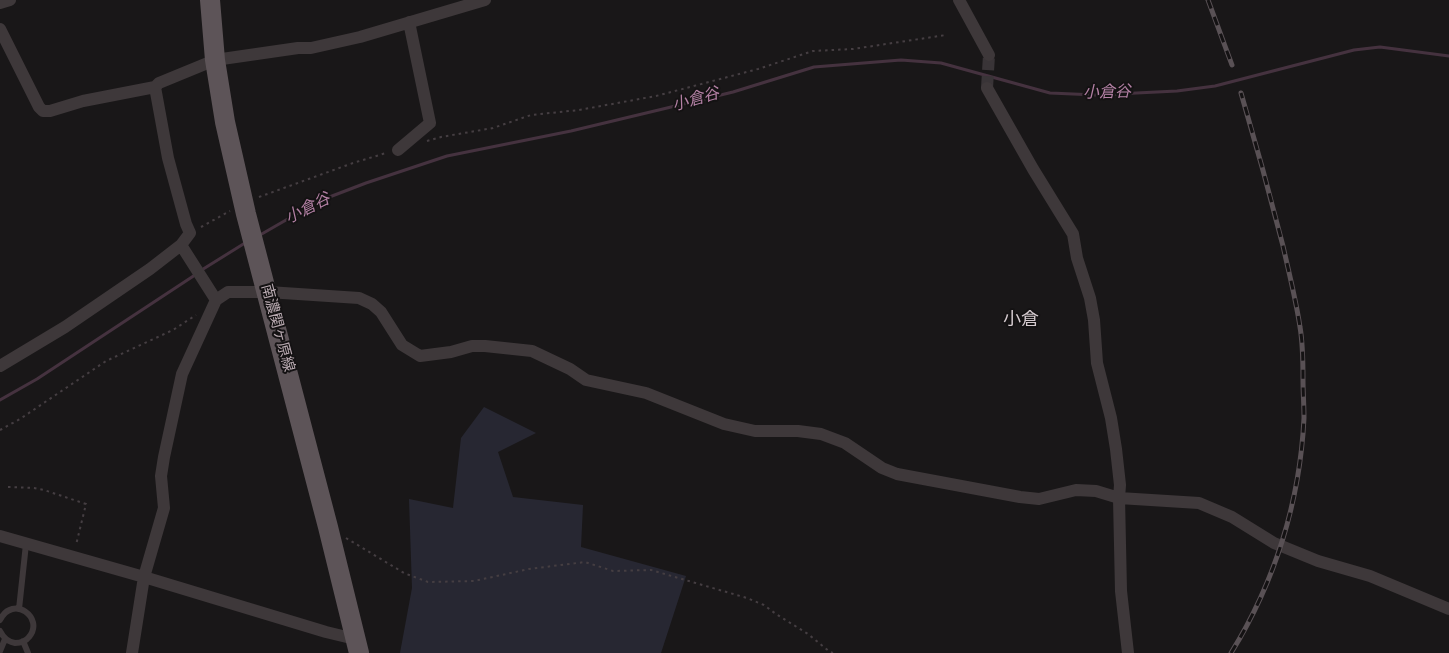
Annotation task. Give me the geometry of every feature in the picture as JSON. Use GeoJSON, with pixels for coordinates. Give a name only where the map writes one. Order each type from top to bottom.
{"type":"FeatureCollection","features":[{"type":"Feature","properties":{"kind":"main road","name":"南濃関ヶ原線"},"geometry":{"type":"LineString","coordinates":[[210,0],[215,60],[225,122],[245,208],[357,646]]}},
{"type":"Feature","properties":{"kind":"street"},"geometry":{"type":"LineString","coordinates":[[0,3],[10,0]]}},
{"type":"Feature","properties":{"kind":"street"},"geometry":{"type":"LineString","coordinates":[[0,29],[39,107],[43,111],[50,111],[155,87],[159,83],[215,60],[298,48],[311,48],[360,37],[486,0]]}},
{"type":"Feature","properties":{"kind":"street"},"geometry":{"type":"LineString","coordinates":[[959,0],[989,55]]}},
{"type":"Feature","properties":{"kind":"street"},"geometry":{"type":"LineString","coordinates":[[398,150],[430,123],[409,22]]}},
{"type":"Feature","properties":{"kind":"street"},"geometry":{"type":"LineString","coordinates":[[0,366],[65,327],[142,274],[183,249],[190,233],[168,158],[155,87]]}},
{"type":"Feature","properties":{"kind":"street"},"geometry":{"type":"LineString","coordinates":[[988,88],[1033,169],[1073,234],[1077,258],[1090,298],[1094,320],[1097,363],[1116,449],[1120,485],[1121,591],[1128,653]]}},
{"type":"Feature","properties":{"kind":"street"},"geometry":{"type":"LineString","coordinates":[[183,249],[214,300]]}},
{"type":"Feature","properties":{"kind":"street"},"geometry":{"type":"LineString","coordinates":[[132,653],[144,577],[164,508],[161,476],[182,374],[214,300],[228,292],[268,292],[359,298],[372,304],[381,312],[402,345],[420,356],[451,352],[472,346],[532,351],[570,369],[586,380],[646,393],[724,424],[755,431],[798,431],[821,434],[845,443],[882,468],[897,474],[1039,499],[1076,490],[1096,491],[1119,498],[1199,503],[1232,516],[1274,543],[1318,561],[1370,576],[1449,609]]}},
{"type":"Feature","properties":{"kind":"street"},"geometry":{"type":"LineString","coordinates":[[0,536],[326,632],[357,646]]}},
{"type":"Feature","properties":{"kind":"lane"},"geometry":{"type":"LineString","coordinates":[[19,609],[26,544]]}},
{"type":"Feature","properties":{"kind":"lane"},"geometry":{"type":"LineString","coordinates":[[0,620],[8,610],[19,609],[24,610],[31,616],[33,626],[30,636],[16,643],[5,639],[0,631]]}},
{"type":"Feature","properties":{"kind":"lane"},"geometry":{"type":"LineString","coordinates":[[0,651],[5,639]]}},
{"type":"Feature","properties":{"kind":"lane"},"geometry":{"type":"LineString","coordinates":[[23,641],[28,653]]}},
{"type":"Feature","properties":{"kind":"path"},"geometry":{"type":"LineString","coordinates":[[424,142],[441,136],[493,128],[531,115],[579,110],[656,96],[758,69],[813,51],[853,48],[946,35]]}},
{"type":"Feature","properties":{"kind":"path"},"geometry":{"type":"LineString","coordinates":[[190,233],[245,208],[278,190],[352,163],[398,150]]}},
{"type":"Feature","properties":{"kind":"path"},"geometry":{"type":"LineString","coordinates":[[0,430],[20,419],[106,361],[173,330],[214,300]]}},
{"type":"Feature","properties":{"kind":"path"},"geometry":{"type":"LineString","coordinates":[[8,487],[39,489],[86,504],[74,557]]}},
{"type":"Feature","properties":{"kind":"path"},"geometry":{"type":"LineString","coordinates":[[328,527],[404,573],[428,582],[474,581],[529,569],[585,562],[613,571],[651,570],[747,598],[764,605],[833,653]]}},
{"type":"Feature","properties":{"kind":"shaded area"},"geometry":{"type":"Polygon","coordinates":[[[484,407],[536,433],[498,452],[513,497],[583,505],[581,547],[686,576],[661,653],[400,653],[412,588],[409,499],[453,508],[461,438],[484,407]]]}},
{"type":"Feature","properties":{"kind":"waterway","name":"小倉谷"},"geometry":{"type":"LineString","coordinates":[[260,235],[319,201],[447,156],[571,131],[733,92],[814,67],[901,60],[941,63],[1050,93],[1096,95],[1177,91],[1215,86],[1354,50],[1380,47],[1449,56]]}},
{"type":"Feature","properties":{"kind":"waterway","name":"小倉谷"},"geometry":{"type":"LineString","coordinates":[[200,271],[245,243]]}},
{"type":"Feature","properties":{"kind":"waterway","name":"小倉谷"},"geometry":{"type":"LineString","coordinates":[[0,400],[37,379],[195,275]]}},
{"type":"Feature","properties":{"kind":"tunnel"},"geometry":{"type":"LineString","coordinates":[[987,88],[989,55]]}},
{"type":"Feature","properties":{"kind":"railway"},"geometry":{"type":"LineString","coordinates":[[1208,0],[1232,65]]}},
{"type":"Feature","properties":{"kind":"railway"},"geometry":{"type":"LineString","coordinates":[[1231,653],[1247,626],[1260,598],[1282,540],[1297,480],[1304,418],[1302,346],[1296,307],[1283,246],[1241,93]]}},
{"type":"Feature","properties":{"kind":"district","name":"小倉"},"geometry":{"type":"Point","coordinates":[1021,320]}}]}
